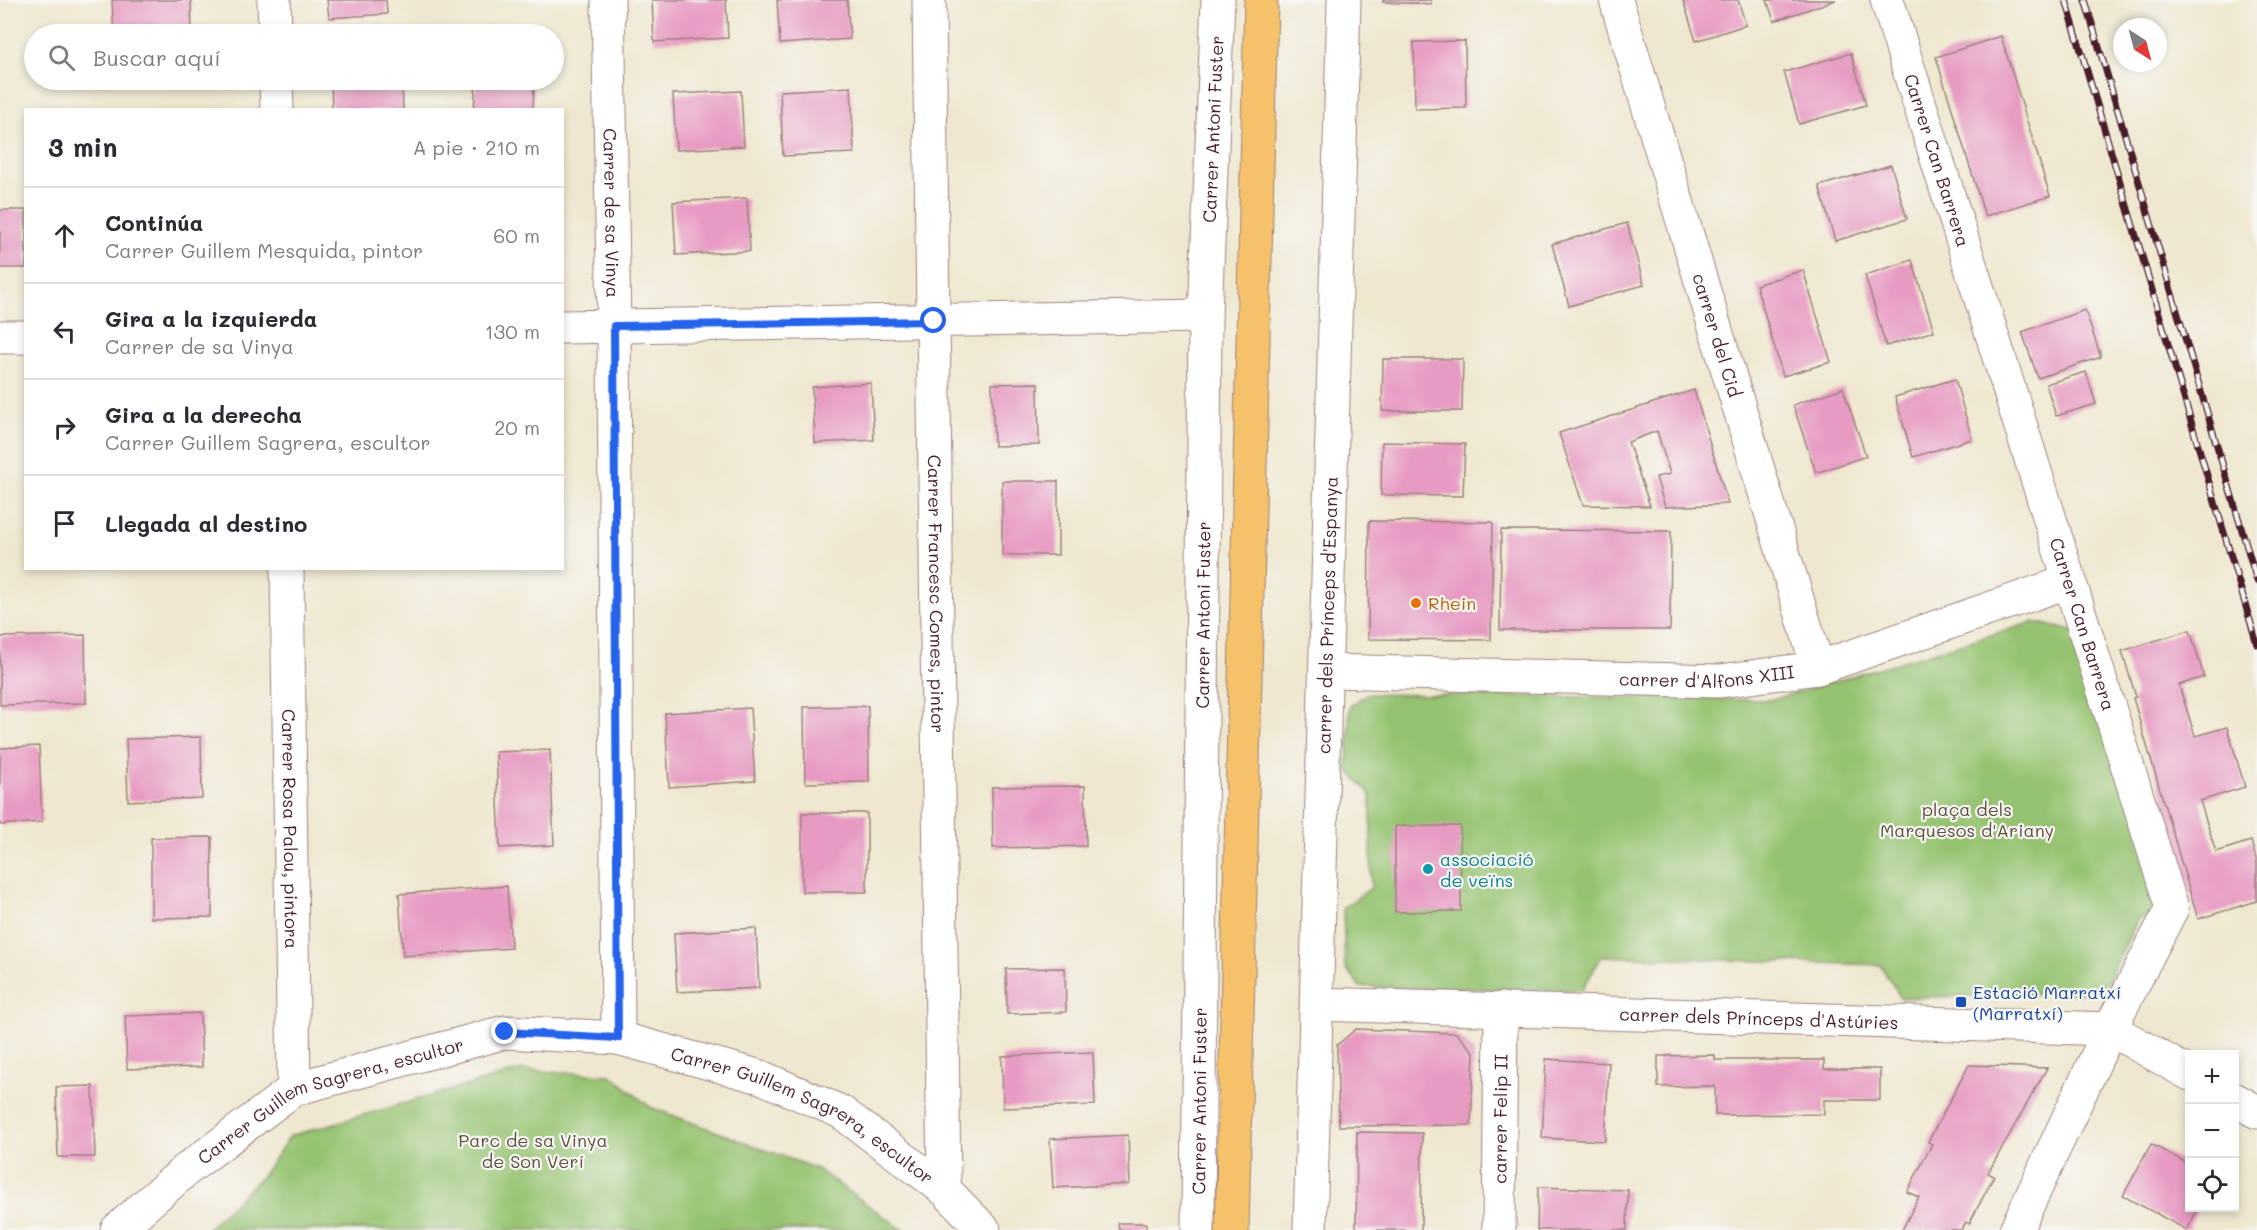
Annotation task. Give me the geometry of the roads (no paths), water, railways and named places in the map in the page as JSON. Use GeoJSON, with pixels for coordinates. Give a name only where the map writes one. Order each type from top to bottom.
{"type":"FeatureCollection","features":[{"type":"Feature","properties":{"kind":"main road"},"geometry":{"type":"LineString","coordinates":[[1232,1230],[1261,0]]}},
{"type":"Feature","properties":{"kind":"street"},"geometry":{"type":"LineString","coordinates":[[274,0],[275,24]]}},
{"type":"Feature","properties":{"kind":"street","name":"Carrer de sa Vinya"},"geometry":{"type":"LineString","coordinates":[[608,0],[614,326],[618,1038]]}},
{"type":"Feature","properties":{"kind":"street","name":"Carrer Francesc Comes, pintor"},"geometry":{"type":"LineString","coordinates":[[929,0],[944,1189]]}},
{"type":"Feature","properties":{"kind":"street","name":"Carrer Antoni Fuster"},"geometry":{"type":"LineString","coordinates":[[1198,1230],[1205,316],[1218,0]]}},
{"type":"Feature","properties":{"kind":"street","name":"carrer dels Prínceps d'Espanya"},"geometry":{"type":"LineString","coordinates":[[1310,1230],[1344,0]]}},
{"type":"Feature","properties":{"kind":"street","name":"carrer del Cid"},"geometry":{"type":"LineString","coordinates":[[1616,0],[1818,668]]}},
{"type":"Feature","properties":{"kind":"street","name":"Carrer Can Barrera"},"geometry":{"type":"LineString","coordinates":[[1887,0],[2172,908],[2110,1029],[2016,1230]]}},
{"type":"Feature","properties":{"kind":"street"},"geometry":{"type":"LineString","coordinates":[[276,90],[277,108]]}},
{"type":"Feature","properties":{"kind":"street"},"geometry":{"type":"LineString","coordinates":[[564,327],[1205,316]]}},
{"type":"Feature","properties":{"kind":"street"},"geometry":{"type":"LineString","coordinates":[[0,337],[24,337]]}},
{"type":"Feature","properties":{"kind":"street","name":"Carrer Rosa Palou, pintora"},"geometry":{"type":"LineString","coordinates":[[287,570],[294,1089]]}},
{"type":"Feature","properties":{"kind":"street","name":"carrer d'Alfons XIII"},"geometry":{"type":"LineString","coordinates":[[1327,671],[1720,681],[1818,668],[2070,581]]}},
{"type":"Feature","properties":{"kind":"street","name":"carrer dels Prínceps d'Astúries"},"geometry":{"type":"LineString","coordinates":[[1317,1004],[2110,1029],[2185,1071]]}},
{"type":"Feature","properties":{"kind":"street","name":"carrer Felip II"},"geometry":{"type":"LineString","coordinates":[[1499,1230],[1501,1009]]}},
{"type":"Feature","properties":{"kind":"street","name":"Carrer Guillem Sagrera, escultor"},"geometry":{"type":"LineString","coordinates":[[117,1230],[186,1170],[294,1089],[505,1032],[618,1038],[761,1077],[841,1112],[944,1189],[984,1230]]}},
{"type":"Feature","properties":{"kind":"street"},"geometry":{"type":"LineString","coordinates":[[2239,1101],[2257,1112]]}},
{"type":"Feature","properties":{"kind":"railway"},"geometry":{"type":"LineString","coordinates":[[2066,0],[2257,644]]}},
{"type":"Feature","properties":{"kind":"railway"},"geometry":{"type":"LineString","coordinates":[[2085,0],[2257,581]]}},
{"type":"Feature","properties":{"kind":"place","name":"Rhein"},"geometry":{"type":"Point","coordinates":[1416,603]}},
{"type":"Feature","properties":{"kind":"place","name":"associació de veïns"},"geometry":{"type":"Point","coordinates":[1428,869]}},
{"type":"Feature","properties":{"kind":"place","name":"Estació Marratxí (Marratxí)"},"geometry":{"type":"Point","coordinates":[1961,1002]}},
{"type":"Feature","properties":{"kind":"park label","name":"plaça dels Marquesos d'Ariany"},"geometry":{"type":"Point","coordinates":[1967,819]}},
{"type":"Feature","properties":{"kind":"park label","name":"Parc de sa Vinya de Son Verí"},"geometry":{"type":"Point","coordinates":[533,1150]}}]}
